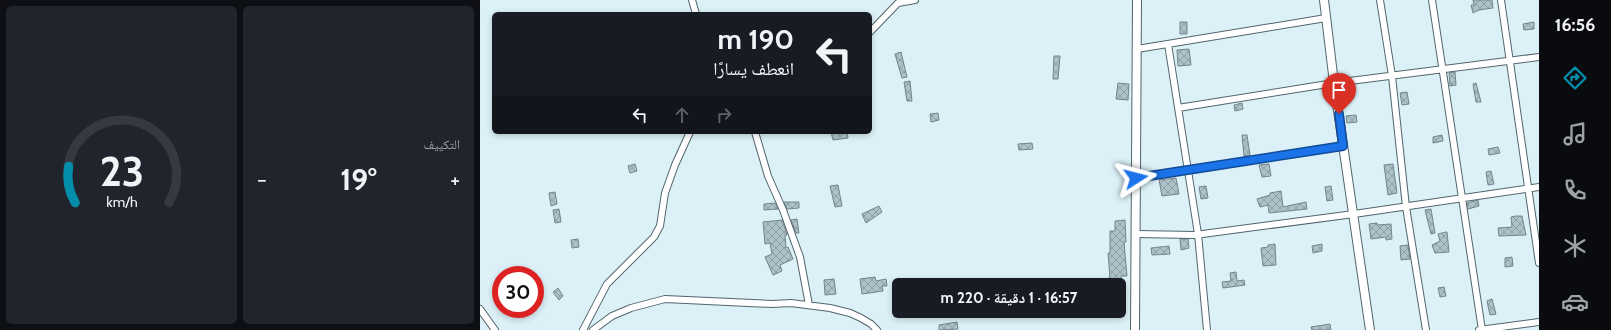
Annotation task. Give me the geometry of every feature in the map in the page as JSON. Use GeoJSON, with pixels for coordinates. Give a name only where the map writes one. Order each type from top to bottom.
{"type":"FeatureCollection","features":[{"type":"Feature","properties":{"kind":"street"},"geometry":{"type":"LineString","coordinates":[[692,0],[695,12]]}},
{"type":"Feature","properties":{"kind":"street"},"geometry":{"type":"LineString","coordinates":[[872,30],[898,3],[915,0]]}},
{"type":"Feature","properties":{"kind":"street"},"geometry":{"type":"LineString","coordinates":[[1135,330],[1137,0]]}},
{"type":"Feature","properties":{"kind":"street"},"geometry":{"type":"LineString","coordinates":[[1324,0],[1334,83],[1370,330]]}},
{"type":"Feature","properties":{"kind":"street"},"geometry":{"type":"LineString","coordinates":[[1380,0],[1392,76],[1406,206],[1426,330]]}},
{"type":"Feature","properties":{"kind":"street"},"geometry":{"type":"LineString","coordinates":[[1432,0],[1441,70],[1462,198],[1481,330],[1539,322]]}},
{"type":"Feature","properties":{"kind":"street"},"geometry":{"type":"LineString","coordinates":[[1501,0],[1539,263]]}},
{"type":"Feature","properties":{"kind":"street"},"geometry":{"type":"LineString","coordinates":[[1137,49],[1326,18]]}},
{"type":"Feature","properties":{"kind":"street"},"geometry":{"type":"LineString","coordinates":[[1168,44],[1198,234],[1207,330]]}},
{"type":"Feature","properties":{"kind":"street"},"geometry":{"type":"LineString","coordinates":[[1178,108],[1334,83],[1539,57]]}},
{"type":"Feature","properties":{"kind":"street"},"geometry":{"type":"LineString","coordinates":[[583,330],[607,284],[654,237],[660,226],[665,193],[675,165],[689,134]]}},
{"type":"Feature","properties":{"kind":"street"},"geometry":{"type":"LineString","coordinates":[[756,134],[768,176],[784,210],[800,257],[809,305]]}},
{"type":"Feature","properties":{"kind":"street"},"geometry":{"type":"LineString","coordinates":[[1136,178],[1343,146]]}},
{"type":"Feature","properties":{"kind":"street"},"geometry":{"type":"LineString","coordinates":[[1136,234],[1198,234],[1354,214],[1539,187]]}},
{"type":"Feature","properties":{"kind":"street"},"geometry":{"type":"LineString","coordinates":[[593,330],[612,316],[630,308],[665,299],[772,304],[791,303],[830,308],[850,313],[871,324],[877,330]]}},
{"type":"Feature","properties":{"kind":"street"},"geometry":{"type":"LineString","coordinates":[[480,309],[495,330]]}},
{"type":"Feature","properties":{"kind":"building"},"geometry":{"type":"Polygon","coordinates":[[[1473,0],[1492,0],[1493,8],[1479,10],[1473,13],[1471,5],[1474,5],[1473,0]]]}},
{"type":"Feature","properties":{"kind":"building"},"geometry":{"type":"Polygon","coordinates":[[[1180,22],[1187,22],[1187,34],[1180,34],[1180,22]]]}},
{"type":"Feature","properties":{"kind":"building"},"geometry":{"type":"Polygon","coordinates":[[[1534,22],[1534,29],[1524,30],[1523,24],[1534,22]]]}},
{"type":"Feature","properties":{"kind":"building"},"geometry":{"type":"Polygon","coordinates":[[[1189,49],[1191,65],[1178,66],[1177,50],[1189,49]]]}},
{"type":"Feature","properties":{"kind":"building"},"geometry":{"type":"Polygon","coordinates":[[[901,52],[907,77],[902,78],[895,54],[901,52]]]}},
{"type":"Feature","properties":{"kind":"building"},"geometry":{"type":"Polygon","coordinates":[[[1054,56],[1060,56],[1058,79],[1053,79],[1054,56]]]}},
{"type":"Feature","properties":{"kind":"building"},"geometry":{"type":"Polygon","coordinates":[[[1455,72],[1456,85],[1450,86],[1449,73],[1455,72]]]}},
{"type":"Feature","properties":{"kind":"building"},"geometry":{"type":"Polygon","coordinates":[[[910,81],[912,101],[907,101],[904,82],[910,81]]]}},
{"type":"Feature","properties":{"kind":"building"},"geometry":{"type":"Polygon","coordinates":[[[1118,83],[1129,84],[1128,100],[1116,99],[1118,83]]]}},
{"type":"Feature","properties":{"kind":"building"},"geometry":{"type":"Polygon","coordinates":[[[1476,83],[1481,102],[1476,102],[1473,84],[1476,83]]]}},
{"type":"Feature","properties":{"kind":"building"},"geometry":{"type":"Polygon","coordinates":[[[1407,92],[1409,104],[1402,105],[1400,93],[1407,92]]]}},
{"type":"Feature","properties":{"kind":"building"},"geometry":{"type":"Polygon","coordinates":[[[1242,103],[1243,109],[1235,111],[1234,105],[1242,103]]]}},
{"type":"Feature","properties":{"kind":"building"},"geometry":{"type":"Polygon","coordinates":[[[938,113],[939,120],[931,122],[930,114],[938,113]]]}},
{"type":"Feature","properties":{"kind":"building"},"geometry":{"type":"Polygon","coordinates":[[[1356,115],[1357,122],[1347,123],[1346,116],[1356,115]]]}},
{"type":"Feature","properties":{"kind":"building"},"geometry":{"type":"Polygon","coordinates":[[[832,134],[847,134],[848,138],[833,140],[832,134]]]}},
{"type":"Feature","properties":{"kind":"building"},"geometry":{"type":"Polygon","coordinates":[[[1242,135],[1247,135],[1250,155],[1244,156],[1242,135]]]}},
{"type":"Feature","properties":{"kind":"building"},"geometry":{"type":"Polygon","coordinates":[[[1442,135],[1443,141],[1433,143],[1433,137],[1442,135]]]}},
{"type":"Feature","properties":{"kind":"building"},"geometry":{"type":"Polygon","coordinates":[[[1032,143],[1033,149],[1019,150],[1018,144],[1032,143]]]}},
{"type":"Feature","properties":{"kind":"building"},"geometry":{"type":"Polygon","coordinates":[[[1498,147],[1500,153],[1489,155],[1488,149],[1498,147]]]}},
{"type":"Feature","properties":{"kind":"building"},"geometry":{"type":"Polygon","coordinates":[[[635,164],[637,171],[630,173],[628,166],[635,164]]]}},
{"type":"Feature","properties":{"kind":"building"},"geometry":{"type":"Polygon","coordinates":[[[1269,164],[1271,176],[1262,177],[1259,165],[1269,164]]]}},
{"type":"Feature","properties":{"kind":"building"},"geometry":{"type":"Polygon","coordinates":[[[1393,164],[1397,193],[1388,195],[1384,165],[1393,164]]]}},
{"type":"Feature","properties":{"kind":"building"},"geometry":{"type":"Polygon","coordinates":[[[1491,171],[1494,184],[1488,185],[1486,172],[1491,171]]]}},
{"type":"Feature","properties":{"kind":"building"},"geometry":{"type":"Polygon","coordinates":[[[1176,178],[1179,194],[1162,196],[1159,180],[1176,178]]]}},
{"type":"Feature","properties":{"kind":"building"},"geometry":{"type":"Polygon","coordinates":[[[838,185],[842,206],[835,207],[830,186],[838,185]]]}},
{"type":"Feature","properties":{"kind":"building"},"geometry":{"type":"Polygon","coordinates":[[[1206,186],[1208,198],[1201,199],[1199,187],[1206,186]]]}},
{"type":"Feature","properties":{"kind":"building"},"geometry":{"type":"Polygon","coordinates":[[[1331,186],[1333,200],[1327,201],[1325,187],[1331,186]]]}},
{"type":"Feature","properties":{"kind":"building"},"geometry":{"type":"Polygon","coordinates":[[[1281,191],[1283,207],[1306,202],[1307,209],[1269,213],[1268,205],[1260,207],[1257,199],[1270,195],[1270,193],[1281,191]]]}},
{"type":"Feature","properties":{"kind":"building"},"geometry":{"type":"Polygon","coordinates":[[[555,192],[557,204],[551,206],[549,193],[555,192]]]}},
{"type":"Feature","properties":{"kind":"building"},"geometry":{"type":"Polygon","coordinates":[[[1478,200],[1479,206],[1468,209],[1467,203],[1478,200]]]}},
{"type":"Feature","properties":{"kind":"building"},"geometry":{"type":"Polygon","coordinates":[[[784,202],[799,202],[799,208],[787,209],[784,202]]]}},
{"type":"Feature","properties":{"kind":"building"},"geometry":{"type":"Polygon","coordinates":[[[775,203],[778,209],[764,210],[764,204],[775,203]]]}},
{"type":"Feature","properties":{"kind":"building"},"geometry":{"type":"Polygon","coordinates":[[[879,206],[882,212],[866,223],[862,214],[879,206]]]}},
{"type":"Feature","properties":{"kind":"building"},"geometry":{"type":"Polygon","coordinates":[[[559,209],[561,222],[555,223],[553,210],[559,209]]]}},
{"type":"Feature","properties":{"kind":"building"},"geometry":{"type":"Polygon","coordinates":[[[1431,209],[1435,233],[1431,234],[1425,210],[1431,209]]]}},
{"type":"Feature","properties":{"kind":"building"},"geometry":{"type":"Polygon","coordinates":[[[1522,216],[1526,235],[1499,236],[1498,228],[1512,227],[1511,217],[1522,216]]]}},
{"type":"Feature","properties":{"kind":"building"},"geometry":{"type":"Polygon","coordinates":[[[797,219],[799,233],[796,233],[791,220],[797,219]]]}},
{"type":"Feature","properties":{"kind":"building"},"geometry":{"type":"Polygon","coordinates":[[[782,220],[787,235],[785,235],[786,248],[788,247],[793,259],[780,265],[782,271],[773,275],[765,257],[772,254],[770,243],[765,244],[763,222],[782,220]]]}},
{"type":"Feature","properties":{"kind":"building"},"geometry":{"type":"Polygon","coordinates":[[[1125,220],[1126,242],[1124,242],[1127,276],[1121,276],[1121,278],[1110,278],[1108,253],[1110,253],[1110,231],[1115,231],[1115,221],[1125,220]]]}},
{"type":"Feature","properties":{"kind":"building"},"geometry":{"type":"Polygon","coordinates":[[[1377,223],[1377,225],[1391,224],[1392,239],[1386,240],[1386,237],[1371,239],[1369,224],[1377,223]]]}},
{"type":"Feature","properties":{"kind":"building"},"geometry":{"type":"Polygon","coordinates":[[[1447,232],[1449,252],[1435,253],[1432,245],[1440,241],[1438,234],[1447,232]]]}},
{"type":"Feature","properties":{"kind":"building"},"geometry":{"type":"Polygon","coordinates":[[[578,239],[579,247],[572,248],[571,240],[578,239]]]}},
{"type":"Feature","properties":{"kind":"building"},"geometry":{"type":"Polygon","coordinates":[[[1180,239],[1188,239],[1189,248],[1181,250],[1180,239]]]}},
{"type":"Feature","properties":{"kind":"building"},"geometry":{"type":"Polygon","coordinates":[[[1275,244],[1276,265],[1263,266],[1261,248],[1275,244]]]}},
{"type":"Feature","properties":{"kind":"building"},"geometry":{"type":"Polygon","coordinates":[[[1322,244],[1322,251],[1313,253],[1312,246],[1322,244]]]}},
{"type":"Feature","properties":{"kind":"building"},"geometry":{"type":"Polygon","coordinates":[[[1408,245],[1410,259],[1401,260],[1400,246],[1408,245]]]}},
{"type":"Feature","properties":{"kind":"building"},"geometry":{"type":"Polygon","coordinates":[[[1169,246],[1170,254],[1152,255],[1151,248],[1169,246]]]}},
{"type":"Feature","properties":{"kind":"building"},"geometry":{"type":"Polygon","coordinates":[[[1512,257],[1513,266],[1505,267],[1505,258],[1512,257]]]}},
{"type":"Feature","properties":{"kind":"building"},"geometry":{"type":"Polygon","coordinates":[[[1236,272],[1237,281],[1244,280],[1245,285],[1223,288],[1222,282],[1231,281],[1230,273],[1236,272]]]}},
{"type":"Feature","properties":{"kind":"building"},"geometry":{"type":"Polygon","coordinates":[[[875,277],[876,281],[886,279],[887,286],[882,286],[883,291],[862,294],[860,279],[875,277]]]}},
{"type":"Feature","properties":{"kind":"building"},"geometry":{"type":"Polygon","coordinates":[[[834,279],[836,294],[825,295],[824,280],[834,279]]]}},
{"type":"Feature","properties":{"kind":"building"},"geometry":{"type":"Polygon","coordinates":[[[1444,287],[1446,296],[1440,297],[1438,288],[1444,287]]]}},
{"type":"Feature","properties":{"kind":"building"},"geometry":{"type":"Polygon","coordinates":[[[558,288],[563,296],[559,300],[553,292],[558,288]]]}},
{"type":"Feature","properties":{"kind":"building"},"geometry":{"type":"Polygon","coordinates":[[[1492,299],[1496,314],[1490,315],[1487,301],[1492,299]]]}},
{"type":"Feature","properties":{"kind":"building"},"geometry":{"type":"Polygon","coordinates":[[[957,322],[958,329],[939,330],[939,325],[957,322]]]}},
{"type":"Feature","properties":{"kind":"building"},"geometry":{"type":"Polygon","coordinates":[[[1330,324],[1331,330],[1312,330],[1311,327],[1330,324]]]}},
{"type":"Feature","properties":{"kind":"route"},"geometry":{"type":"LineString","coordinates":[[1136,178],[1343,146],[1339,114]]}}]}
